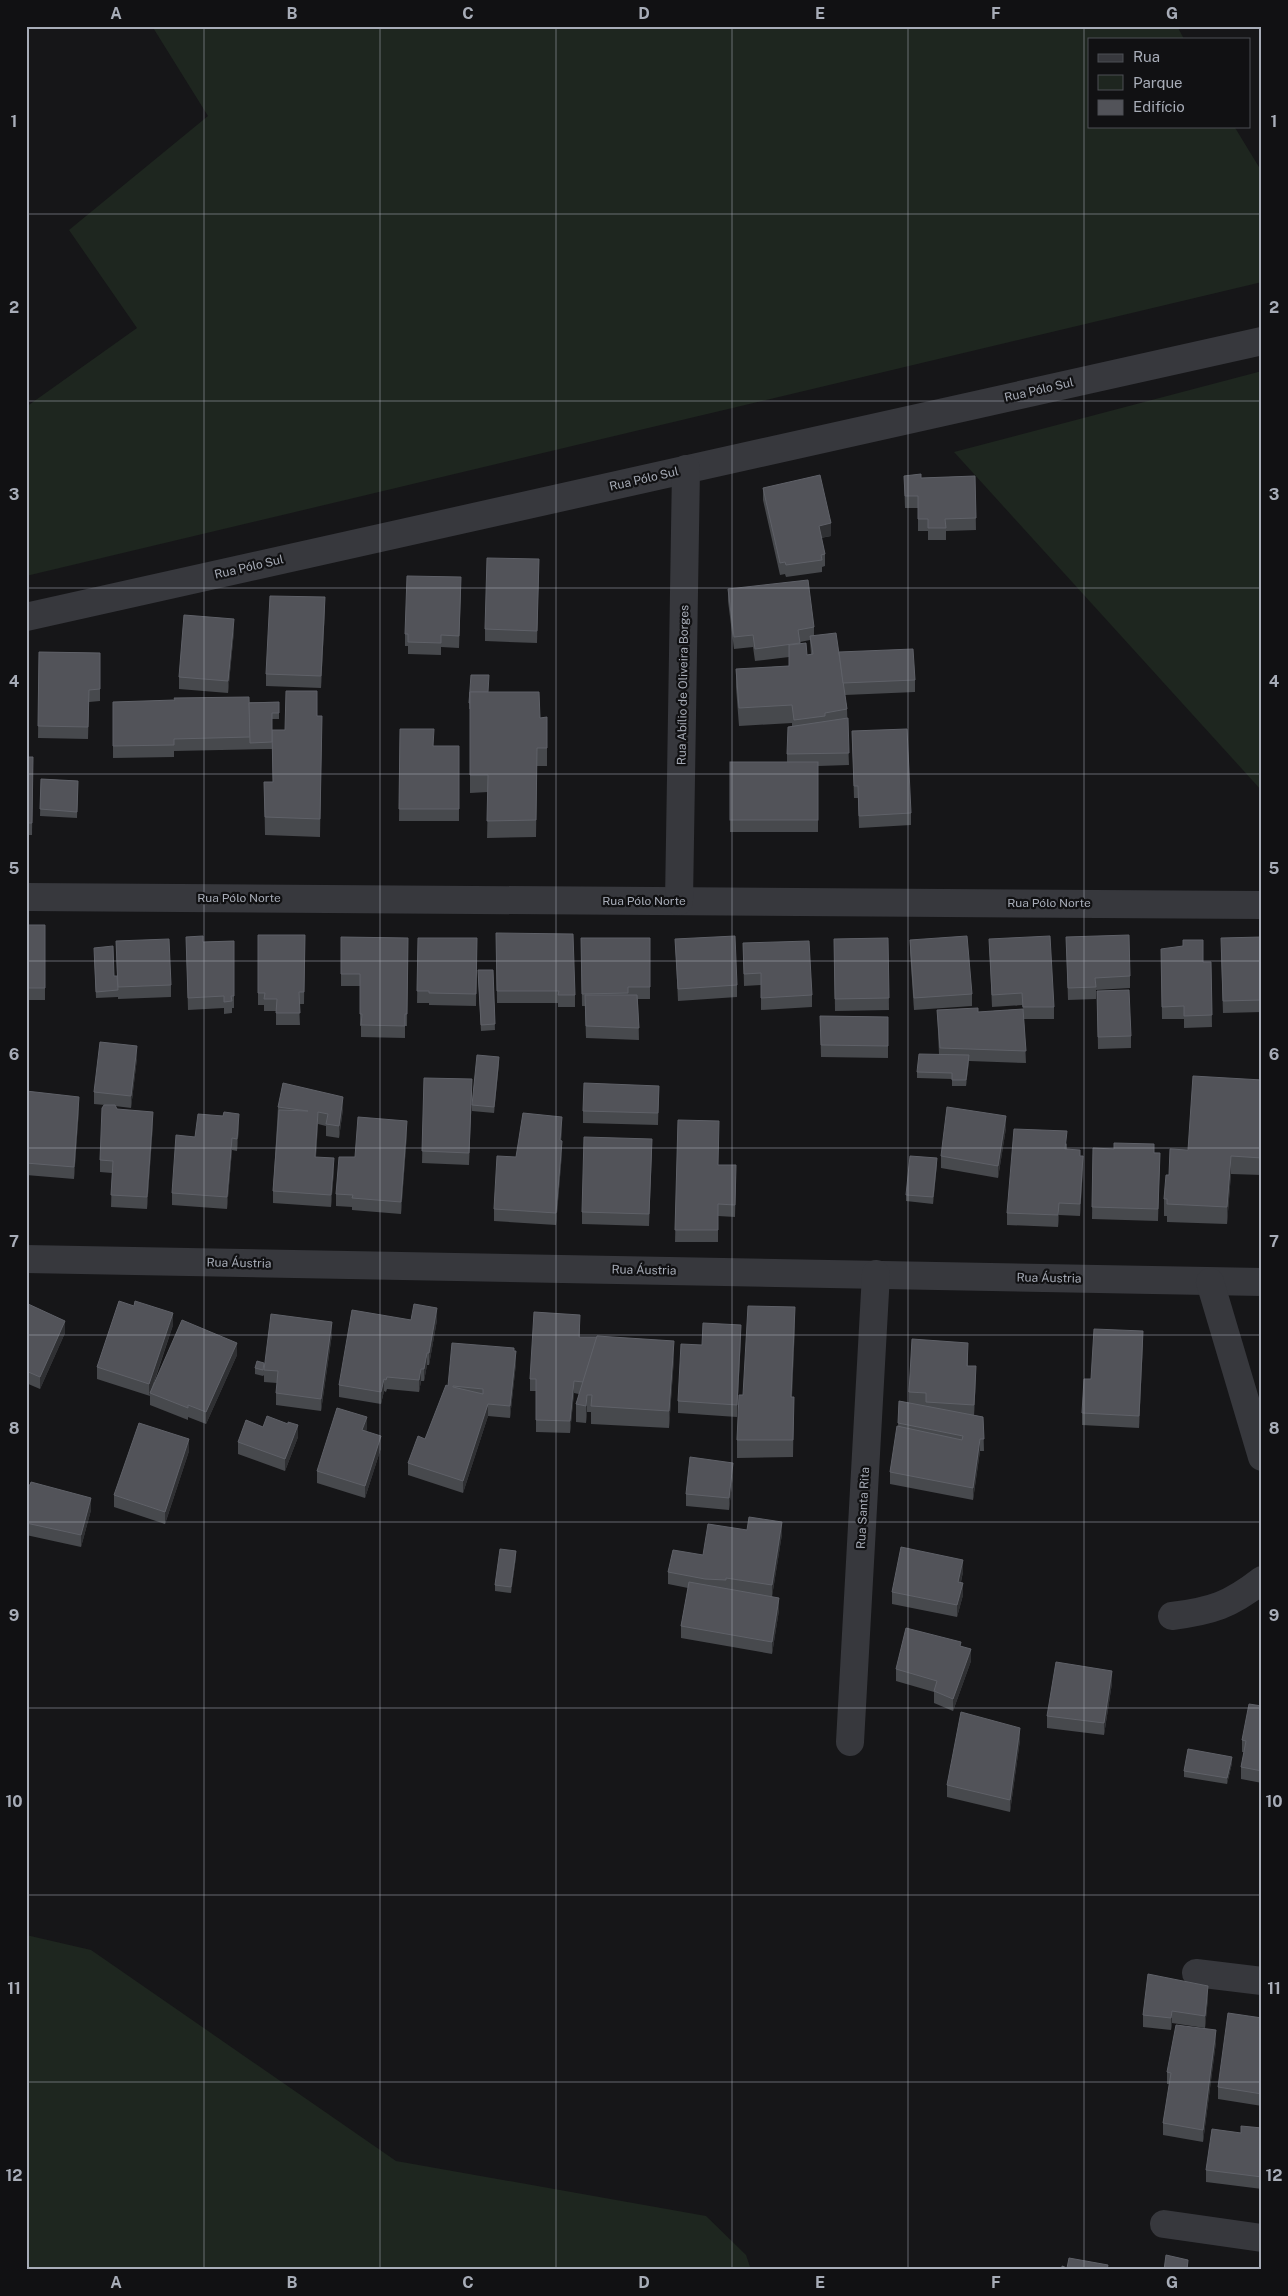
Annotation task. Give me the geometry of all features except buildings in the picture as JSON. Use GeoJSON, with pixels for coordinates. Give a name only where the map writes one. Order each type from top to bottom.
{"type":"FeatureCollection","features":[{"type":"Feature","properties":{"kind":"street","name":"Rua Pólo Sul"},"geometry":{"type":"LineString","coordinates":[[26,617],[1262,341]]}},
{"type":"Feature","properties":{"kind":"street","name":"Rua Abílio de Oliveira Borges"},"geometry":{"type":"LineString","coordinates":[[679,901],[686,469]]}},
{"type":"Feature","properties":{"kind":"street","name":"Rua Pólo Norte"},"geometry":{"type":"LineString","coordinates":[[26,897],[1262,905]]}},
{"type":"Feature","properties":{"kind":"street","name":"Rua Áustria"},"geometry":{"type":"LineString","coordinates":[[26,1259],[1262,1282]]}},
{"type":"Feature","properties":{"kind":"street","name":"Rua Santa Rita"},"geometry":{"type":"LineString","coordinates":[[850,1742],[876,1274]]}},
{"type":"Feature","properties":{"kind":"street"},"geometry":{"type":"LineString","coordinates":[[1210,1282],[1262,1457]]}},
{"type":"Feature","properties":{"kind":"street"},"geometry":{"type":"LineString","coordinates":[[1172,1616],[1206,1612],[1241,1596],[1262,1580]]}},
{"type":"Feature","properties":{"kind":"street"},"geometry":{"type":"LineString","coordinates":[[1196,1972],[1262,1981]]}},
{"type":"Feature","properties":{"kind":"street"},"geometry":{"type":"LineString","coordinates":[[1164,2224],[1262,2238]]}},
{"type":"Feature","properties":{"kind":"green space"},"geometry":{"type":"Polygon","coordinates":[[[152,26],[1177,26],[1183,38],[1088,38],[1088,128],[1235,128],[1262,172],[1262,282],[26,576],[26,407],[137,328],[69,230],[208,116],[152,26]]]}},
{"type":"Feature","properties":{"kind":"green space"},"geometry":{"type":"Polygon","coordinates":[[[1262,371],[1262,791],[954,452],[1262,371]]]}},
{"type":"Feature","properties":{"kind":"green space"},"geometry":{"type":"Polygon","coordinates":[[[26,1935],[91,1950],[396,2161],[706,2216],[746,2255],[751,2270],[26,2270],[26,1935]]]}}]}
